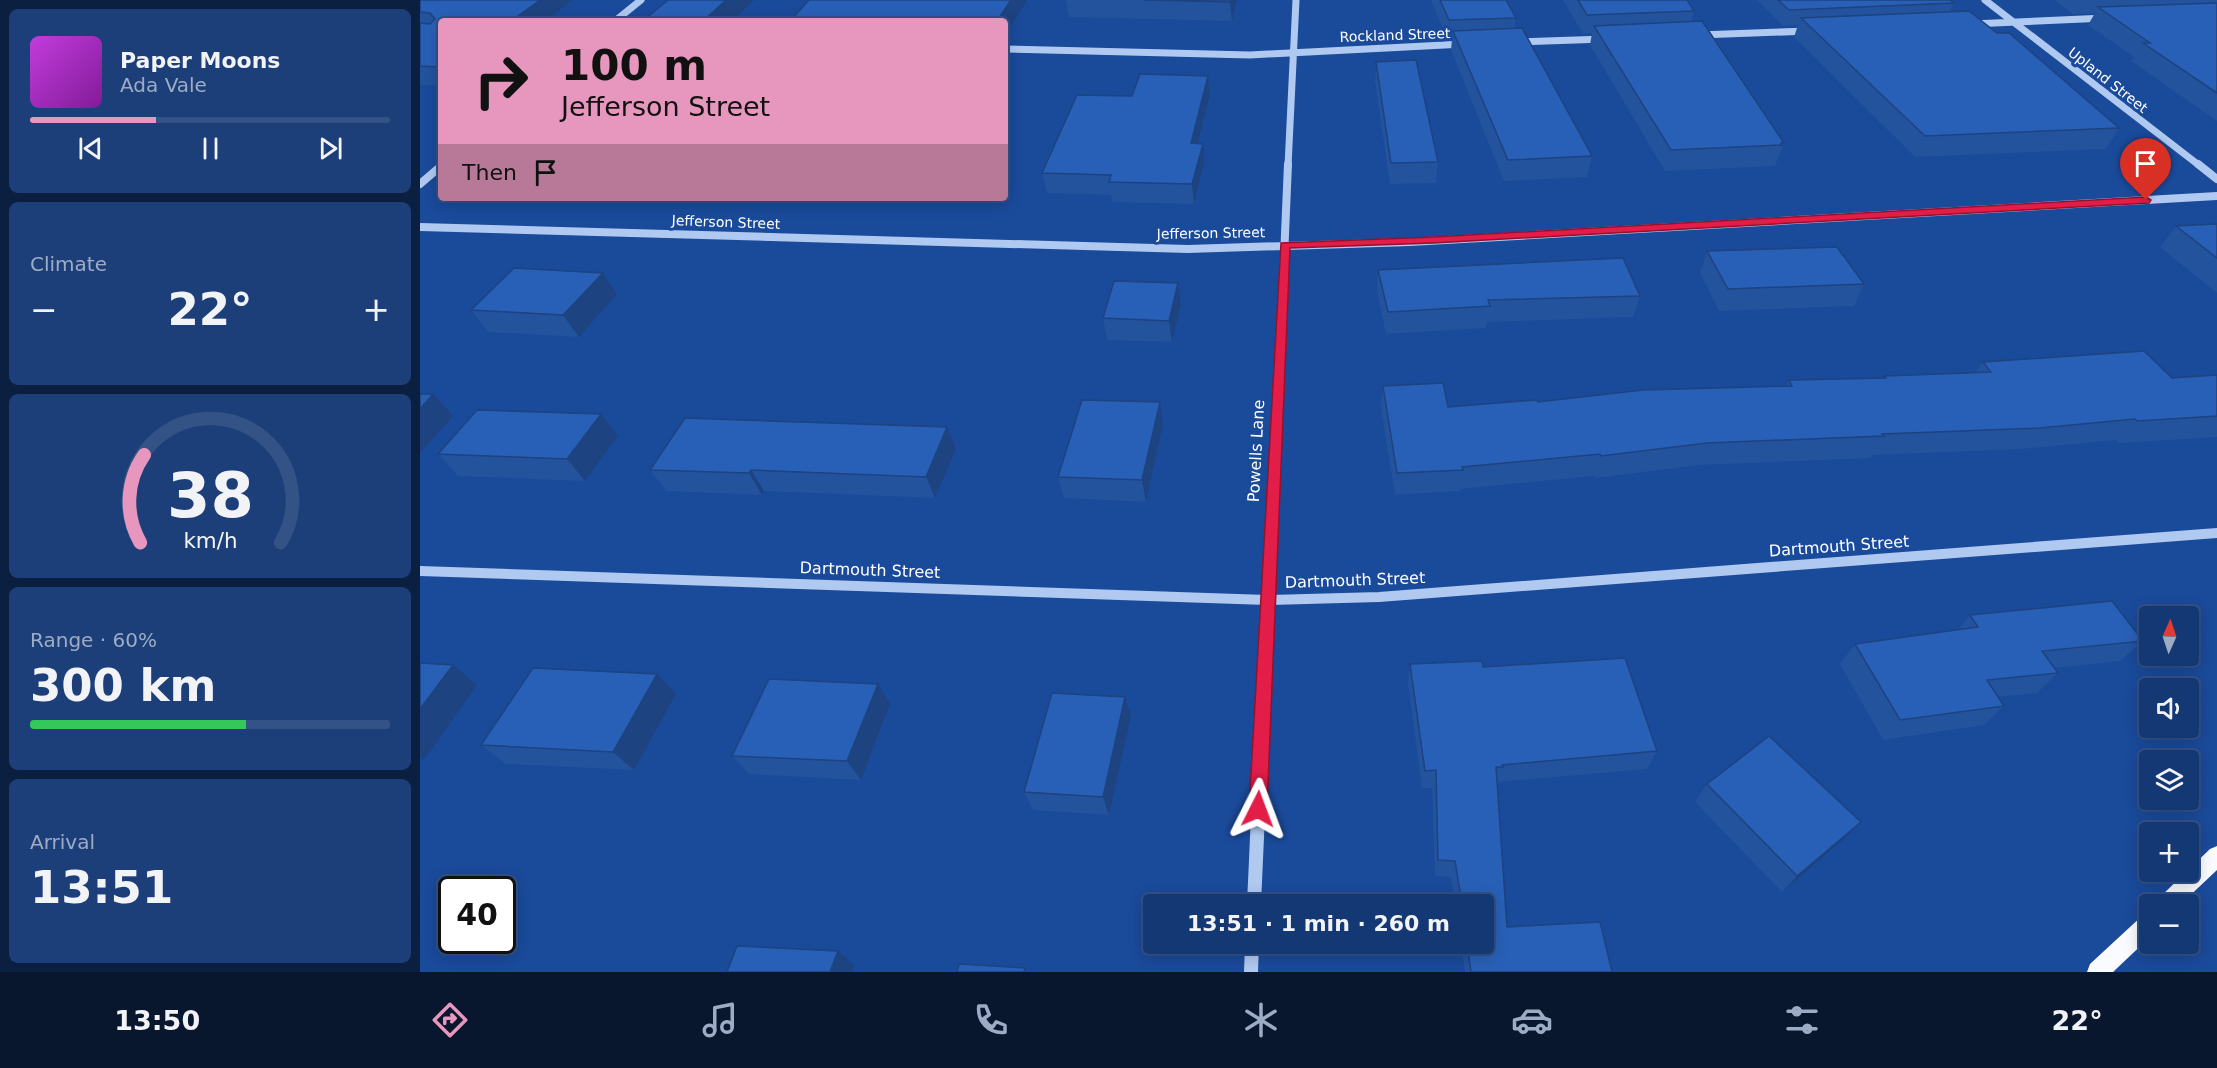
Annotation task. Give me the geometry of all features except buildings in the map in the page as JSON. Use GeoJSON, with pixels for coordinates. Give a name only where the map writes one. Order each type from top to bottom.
{"type":"FeatureCollection","features":[{"type":"Feature","properties":{"kind":"main road"},"geometry":{"type":"LineString","coordinates":[[2177,894],[2217,856]]}},
{"type":"Feature","properties":{"kind":"main road"},"geometry":{"type":"LineString","coordinates":[[2098,972],[2139,933]]}},
{"type":"Feature","properties":{"kind":"street"},"geometry":{"type":"LineString","coordinates":[[619,18],[640,0]]}},
{"type":"Feature","properties":{"kind":"street","name":"Powells Lane"},"geometry":{"type":"LineString","coordinates":[[1254,894],[1296,0]]}},
{"type":"Feature","properties":{"kind":"street","name":"Upland Street"},"geometry":{"type":"LineString","coordinates":[[1985,0],[2217,179]]}},
{"type":"Feature","properties":{"kind":"street"},"geometry":{"type":"LineString","coordinates":[[1966,24],[2109,18]]}},
{"type":"Feature","properties":{"kind":"street"},"geometry":{"type":"LineString","coordinates":[[1690,35],[1822,30]]}},
{"type":"Feature","properties":{"kind":"street"},"geometry":{"type":"LineString","coordinates":[[1510,42],[1618,38]]}},
{"type":"Feature","properties":{"kind":"street","name":"Rockland Street"},"geometry":{"type":"LineString","coordinates":[[1008,49],[1250,55],[1475,44]]}},
{"type":"Feature","properties":{"kind":"street"},"geometry":{"type":"LineString","coordinates":[[420,184],[438,169]]}},
{"type":"Feature","properties":{"kind":"street","name":"Jefferson Street"},"geometry":{"type":"LineString","coordinates":[[420,227],[1188,249],[1434,240],[2217,196]]}},
{"type":"Feature","properties":{"kind":"street","name":"Dartmouth Street"},"geometry":{"type":"LineString","coordinates":[[420,571],[1267,600],[1379,597],[2217,533]]}},
{"type":"Feature","properties":{"kind":"street"},"geometry":{"type":"LineString","coordinates":[[1251,972],[1252,954]]}},
{"type":"Feature","properties":{"kind":"route"},"geometry":{"type":"LineString","coordinates":[[1258,809],[1285,245],[1410,242],[2146,200]]}}]}
